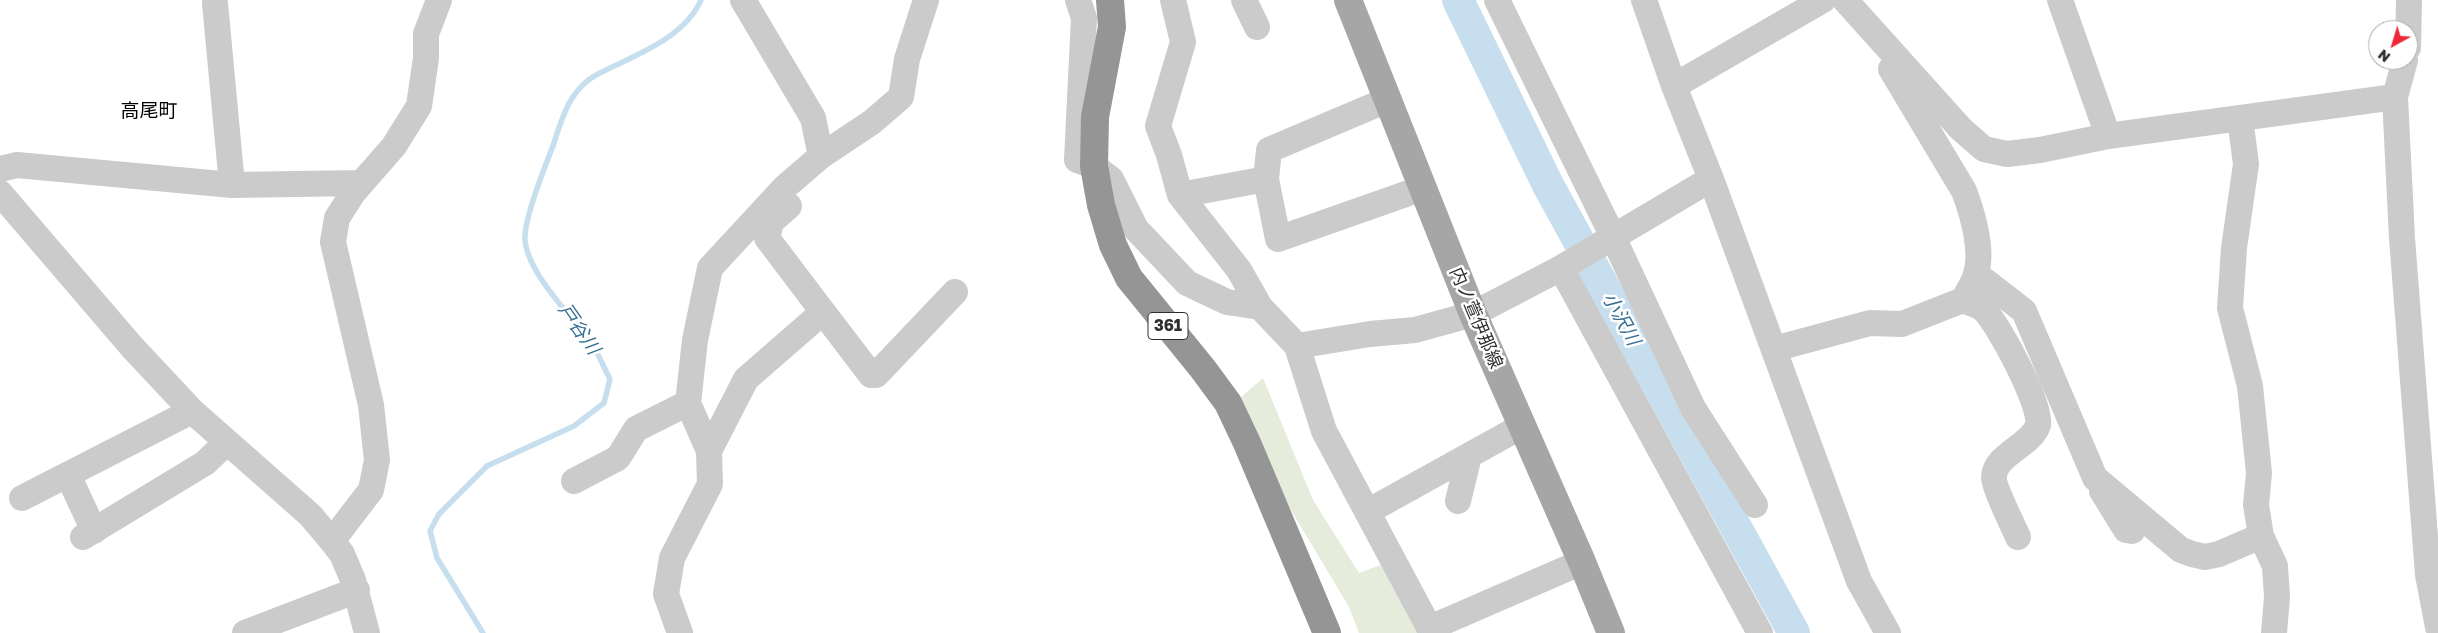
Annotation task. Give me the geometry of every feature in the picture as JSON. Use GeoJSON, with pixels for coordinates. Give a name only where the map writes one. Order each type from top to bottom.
{"type":"FeatureCollection","features":[{"type":"Feature","properties":{"kind":"highway","name":"361"},"geometry":{"type":"LineString","coordinates":[[1110,0],[1112,27],[1095,117],[1094,166],[1101,205],[1113,245],[1130,278],[1228,403],[1247,443],[1327,633]]}},
{"type":"Feature","properties":{"kind":"main road","name":"内ノ萱伊那線"},"geometry":{"type":"LineString","coordinates":[[1348,0],[1473,314],[1582,562],[1610,633]]}},
{"type":"Feature","properties":{"kind":"street"},"geometry":{"type":"LineString","coordinates":[[332,541],[371,490],[377,460],[371,405],[333,242],[337,218],[361,183],[394,146],[419,106],[426,58],[426,34],[439,0]]}},
{"type":"Feature","properties":{"kind":"street"},"geometry":{"type":"LineString","coordinates":[[743,0],[813,118],[821,156]]}},
{"type":"Feature","properties":{"kind":"street"},"geometry":{"type":"LineString","coordinates":[[680,633],[666,594],[672,558],[710,484],[709,451],[688,402],[696,340],[710,268],[786,188],[821,156],[872,122],[901,97],[907,59],[926,0]]}},
{"type":"Feature","properties":{"kind":"street"},"geometry":{"type":"LineString","coordinates":[[1078,0],[1084,18],[1077,160],[1094,166],[1111,179],[1136,229],[1187,283],[1227,302],[1260,307]]}},
{"type":"Feature","properties":{"kind":"street"},"geometry":{"type":"LineString","coordinates":[[1173,0],[1183,42],[1158,126],[1169,155],[1180,195],[1239,270],[1260,307],[1297,346],[1324,431],[1431,630],[1582,562]]}},
{"type":"Feature","properties":{"kind":"street"},"geometry":{"type":"LineString","coordinates":[[1244,0],[1257,27]]}},
{"type":"Feature","properties":{"kind":"street"},"geometry":{"type":"LineString","coordinates":[[1497,0],[1613,237],[1693,408],[1756,506]]}},
{"type":"Feature","properties":{"kind":"street"},"geometry":{"type":"LineString","coordinates":[[1644,0],[1674,86],[1711,179],[1859,581],[1888,633]]}},
{"type":"Feature","properties":{"kind":"street"},"geometry":{"type":"LineString","coordinates":[[1674,86],[1823,0]]}},
{"type":"Feature","properties":{"kind":"street"},"geometry":{"type":"LineString","coordinates":[[1845,0],[1875,36],[1898,57],[1961,130],[1984,149],[2007,154],[2040,150],[2108,136],[2395,97]]}},
{"type":"Feature","properties":{"kind":"street"},"geometry":{"type":"LineString","coordinates":[[2060,0],[2108,136]]}},
{"type":"Feature","properties":{"kind":"street"},"geometry":{"type":"LineString","coordinates":[[2409,0],[2409,20]]}},
{"type":"Feature","properties":{"kind":"street"},"geometry":{"type":"LineString","coordinates":[[215,3],[232,185]]}},
{"type":"Feature","properties":{"kind":"street"},"geometry":{"type":"LineString","coordinates":[[1875,36],[1888,63],[1964,191],[1970,207],[1975,222],[1978,269],[1967,302]]}},
{"type":"Feature","properties":{"kind":"street"},"geometry":{"type":"LineString","coordinates":[[2402,70],[2395,97],[2402,238],[2427,566],[2438,627]]}},
{"type":"Feature","properties":{"kind":"street"},"geometry":{"type":"LineString","coordinates":[[1387,100],[1269,150],[1266,179],[1278,239],[1423,188]]}},
{"type":"Feature","properties":{"kind":"street"},"geometry":{"type":"LineString","coordinates":[[2240,118],[2246,164],[2234,248],[2230,308],[2250,386],[2259,473],[2256,506],[2261,536],[2275,566],[2277,597],[2274,633]]}},
{"type":"Feature","properties":{"kind":"street"},"geometry":{"type":"LineString","coordinates":[[0,170],[17,165],[232,185],[361,183]]}},
{"type":"Feature","properties":{"kind":"street"},"geometry":{"type":"LineString","coordinates":[[1180,195],[1266,179]]}},
{"type":"Feature","properties":{"kind":"street"},"geometry":{"type":"LineString","coordinates":[[1297,346],[1370,334],[1415,330],[1473,314],[1564,267],[1711,179]]}},
{"type":"Feature","properties":{"kind":"street"},"geometry":{"type":"LineString","coordinates":[[786,188],[790,190],[790,205],[771,222],[767,238],[871,375],[876,374],[954,292]]}},
{"type":"Feature","properties":{"kind":"street"},"geometry":{"type":"LineString","coordinates":[[0,194],[126,340],[192,411],[310,515],[332,541],[342,554],[357,590],[367,633]]}},
{"type":"Feature","properties":{"kind":"street"},"geometry":{"type":"LineString","coordinates":[[1564,267],[1760,633]]}},
{"type":"Feature","properties":{"kind":"street"},"geometry":{"type":"LineString","coordinates":[[1774,350],[1870,323],[1902,324],[1967,302],[1984,280],[2024,311],[2095,478],[2121,524],[2126,530],[2132,531]]}},
{"type":"Feature","properties":{"kind":"street"},"geometry":{"type":"LineString","coordinates":[[1967,302],[1983,309],[2003,337],[2036,407],[2038,424],[2032,433],[1997,466],[1993,478],[2018,536]]}},
{"type":"Feature","properties":{"kind":"street"},"geometry":{"type":"LineString","coordinates":[[709,451],[746,379],[823,312]]}},
{"type":"Feature","properties":{"kind":"street"},"geometry":{"type":"LineString","coordinates":[[574,481],[618,458],[636,429],[688,402]]}},
{"type":"Feature","properties":{"kind":"street"},"geometry":{"type":"LineString","coordinates":[[22,498],[192,411]]}},
{"type":"Feature","properties":{"kind":"street"},"geometry":{"type":"LineString","coordinates":[[1366,512],[1522,426]]}},
{"type":"Feature","properties":{"kind":"street"},"geometry":{"type":"LineString","coordinates":[[68,474],[89,534],[205,463],[227,442]]}},
{"type":"Feature","properties":{"kind":"street"},"geometry":{"type":"LineString","coordinates":[[1458,501],[1469,456]]}},
{"type":"Feature","properties":{"kind":"street"},"geometry":{"type":"LineString","coordinates":[[2095,478],[2182,550],[2192,554],[2205,557],[2219,554],[2261,536]]}},
{"type":"Feature","properties":{"kind":"street"},"geometry":{"type":"LineString","coordinates":[[245,633],[357,590]]}},
{"type":"Feature","properties":{"kind":"green space"},"geometry":{"type":"Polygon","coordinates":[[[1263,378],[1313,500],[1359,573],[1386,563],[1427,633],[1359,633],[1349,607],[1261,460],[1240,398],[1263,378]]]}},
{"type":"Feature","properties":{"kind":"waterway","name":"戸谷川"},"geometry":{"type":"LineString","coordinates":[[483,633],[437,558],[430,531],[439,514],[487,466],[574,426],[604,403],[610,379],[596,351],[544,283],[528,254],[525,231],[535,193],[568,105],[580,87],[598,74],[670,36],[693,14],[701,0]]}},
{"type":"Feature","properties":{"kind":"waterway","name":"小沢川"},"geometry":{"type":"LineString","coordinates":[[1458,0],[1548,185],[1794,633]]}},
{"type":"Feature","properties":{"kind":"district","name":"高尾町"},"geometry":{"type":"Point","coordinates":[149,111]}}]}
